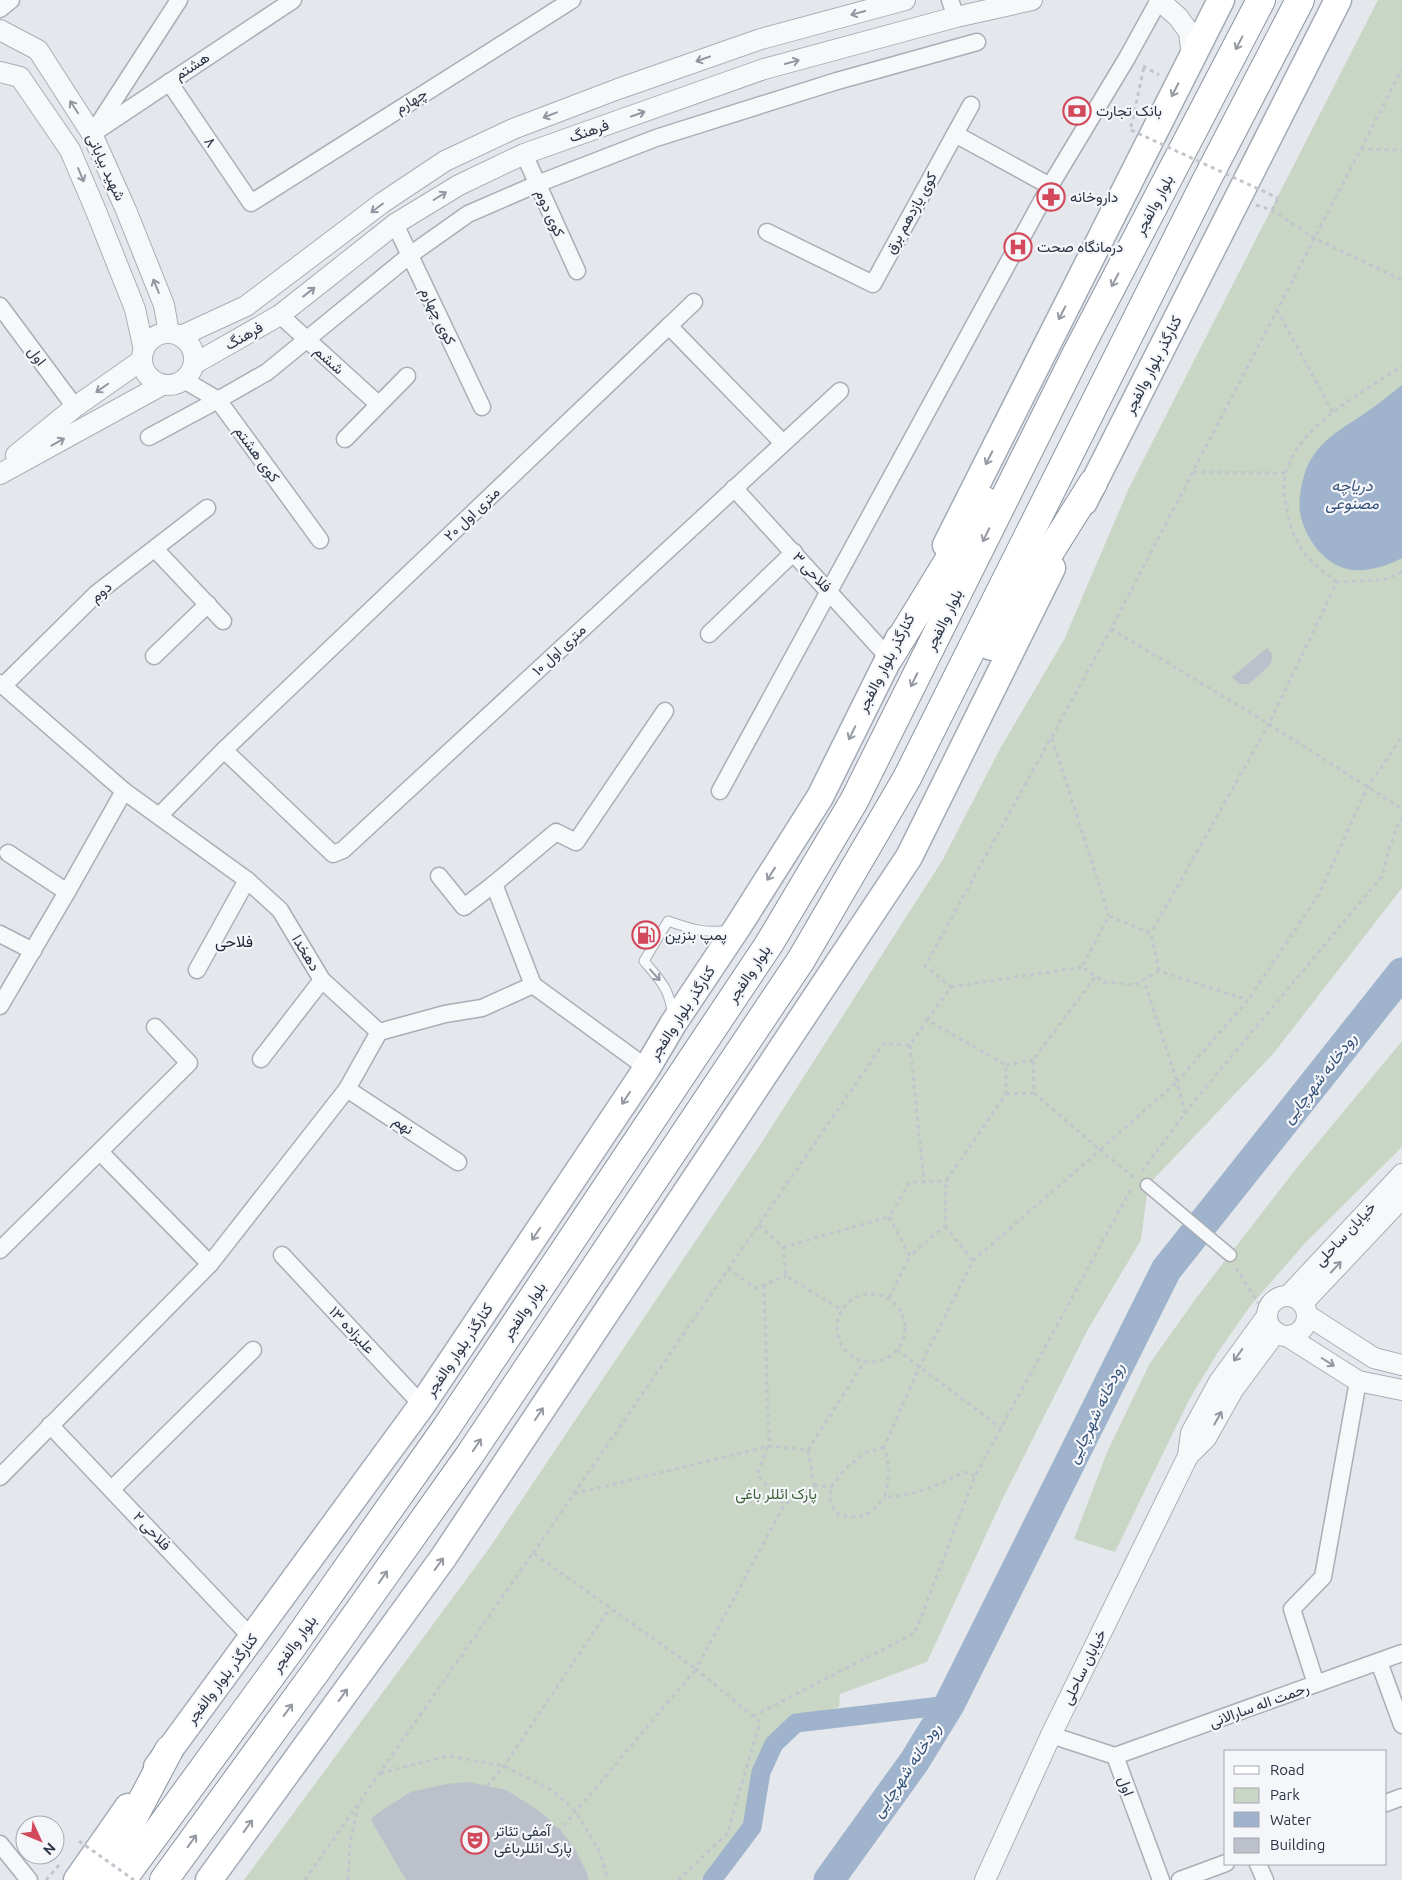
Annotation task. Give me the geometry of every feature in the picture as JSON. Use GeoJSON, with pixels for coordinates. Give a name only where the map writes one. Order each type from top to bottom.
{"type":"FeatureCollection","features":[{"type":"Feature","properties":{"kind":"highway","name":"بلوار والفجر"},"geometry":{"type":"LineString","coordinates":[[122,1880],[298,1639],[446,1428],[770,944],[854,801],[1076,353],[1261,0]]}},
{"type":"Feature","properties":{"kind":"highway"},"geometry":{"type":"LineString","coordinates":[[907,778],[1204,185],[1300,0]]}},
{"type":"Feature","properties":{"kind":"highway"},"geometry":{"type":"LineString","coordinates":[[889,658],[1076,353]]}},
{"type":"Feature","properties":{"kind":"highway"},"geometry":{"type":"LineString","coordinates":[[164,1880],[317,1670],[469,1456],[801,960],[907,778],[1093,483]]}},
{"type":"Feature","properties":{"kind":"highway"},"geometry":{"type":"LineString","coordinates":[[100,1880],[169,1750]]}},
{"type":"Feature","properties":{"kind":"main road","name":"کنارگذر بلوار والفجر"},"geometry":{"type":"LineString","coordinates":[[66,1875],[169,1750],[422,1405],[647,1068],[673,1024],[737,928],[820,797],[1221,0]]}},
{"type":"Feature","properties":{"kind":"main road","name":"کنارگذر بلوار والفجر"},"geometry":{"type":"LineString","coordinates":[[209,1880],[443,1558],[909,858],[1093,483],[1338,0]]}},
{"type":"Feature","properties":{"kind":"street"},"geometry":{"type":"LineString","coordinates":[[0,9],[11,0]]}},
{"type":"Feature","properties":{"kind":"street"},"geometry":{"type":"LineString","coordinates":[[92,134],[179,0]]}},
{"type":"Feature","properties":{"kind":"street","name":"هشتم"},"geometry":{"type":"LineString","coordinates":[[92,134],[293,0]]}},
{"type":"Feature","properties":{"kind":"street","name":"چهارم"},"geometry":{"type":"LineString","coordinates":[[251,203],[572,0]]}},
{"type":"Feature","properties":{"kind":"street","name":"فرهنگ"},"geometry":{"type":"LineString","coordinates":[[175,334],[246,306],[382,204],[445,161],[513,129],[618,89],[761,39],[905,0]]}},
{"type":"Feature","properties":{"kind":"street","name":"فرهنگ"},"geometry":{"type":"LineString","coordinates":[[189,372],[280,315],[395,224],[459,184],[524,154],[764,70],[953,8],[1032,0]]}},
{"type":"Feature","properties":{"kind":"street"},"geometry":{"type":"LineString","coordinates":[[720,792],[1050,186],[1127,58],[1159,0],[1182,8],[1189,32],[1192,57]]}},
{"type":"Feature","properties":{"kind":"street","name":"شهید بیابانی"},"geometry":{"type":"LineString","coordinates":[[0,30],[38,50],[92,134],[126,210],[175,334]]}},
{"type":"Feature","properties":{"kind":"street"},"geometry":{"type":"LineString","coordinates":[[148,437],[267,372],[410,256],[468,214],[537,184],[656,138],[837,81],[977,42]]}},
{"type":"Feature","properties":{"kind":"street","name":"شهید بیابانی"},"geometry":{"type":"LineString","coordinates":[[0,72],[20,77],[70,150],[134,309],[143,355]]}},
{"type":"Feature","properties":{"kind":"street","name":"۸"},"geometry":{"type":"LineString","coordinates":[[169,82],[251,203]]}},
{"type":"Feature","properties":{"kind":"street"},"geometry":{"type":"LineString","coordinates":[[971,105],[955,134],[1050,186]]}},
{"type":"Feature","properties":{"kind":"street","name":"کوی یازدهم برق"},"geometry":{"type":"LineString","coordinates":[[767,232],[872,284],[955,134]]}},
{"type":"Feature","properties":{"kind":"street","name":"کوی دوم"},"geometry":{"type":"LineString","coordinates":[[524,154],[577,272]]}},
{"type":"Feature","properties":{"kind":"street","name":"کوی چهارم"},"geometry":{"type":"LineString","coordinates":[[395,224],[482,407]]}},
{"type":"Feature","properties":{"kind":"street","name":"۲۰ متری اول"},"geometry":{"type":"LineString","coordinates":[[159,816],[224,750],[694,302]]}},
{"type":"Feature","properties":{"kind":"street","name":"اول"},"geometry":{"type":"LineString","coordinates":[[0,306],[75,407]]}},
{"type":"Feature","properties":{"kind":"street","name":"ششم"},"geometry":{"type":"LineString","coordinates":[[280,315],[378,404]]}},
{"type":"Feature","properties":{"kind":"street"},"geometry":{"type":"LineString","coordinates":[[669,326],[783,444]]}},
{"type":"Feature","properties":{"kind":"street"},"geometry":{"type":"LineString","coordinates":[[175,334],[192,348],[189,372],[170,385],[162,385],[154,382],[148,376],[144,369],[143,355],[148,343],[154,337],[175,334]]}},
{"type":"Feature","properties":{"kind":"street"},"geometry":{"type":"LineString","coordinates":[[0,468],[143,355]]}},
{"type":"Feature","properties":{"kind":"street","name":"کوی هشتم"},"geometry":{"type":"LineString","coordinates":[[189,372],[218,400],[320,540]]}},
{"type":"Feature","properties":{"kind":"street"},"geometry":{"type":"LineString","coordinates":[[345,439],[407,376]]}},
{"type":"Feature","properties":{"kind":"street"},"geometry":{"type":"LineString","coordinates":[[0,474],[162,385]]}},
{"type":"Feature","properties":{"kind":"street","name":"۱۰ متری اول"},"geometry":{"type":"LineString","coordinates":[[224,750],[334,854],[343,850],[840,391]]}},
{"type":"Feature","properties":{"kind":"street","name":"فلاحی ۳"},"geometry":{"type":"LineString","coordinates":[[734,488],[830,591],[889,658]]}},
{"type":"Feature","properties":{"kind":"street","name":"دوم"},"geometry":{"type":"LineString","coordinates":[[2,684],[97,593],[207,508]]}},
{"type":"Feature","properties":{"kind":"street"},"geometry":{"type":"LineString","coordinates":[[156,549],[223,620]]}},
{"type":"Feature","properties":{"kind":"street"},"geometry":{"type":"LineString","coordinates":[[709,634],[794,552]]}},
{"type":"Feature","properties":{"kind":"street"},"geometry":{"type":"LineString","coordinates":[[154,656],[208,604]]}},
{"type":"Feature","properties":{"kind":"street","name":"دهخدا"},"geometry":{"type":"LineString","coordinates":[[2,684],[124,791],[247,880],[280,910],[322,980],[379,1032]]}},
{"type":"Feature","properties":{"kind":"street"},"geometry":{"type":"LineString","coordinates":[[439,876],[464,907],[556,832],[576,842],[665,711]]}},
{"type":"Feature","properties":{"kind":"street"},"geometry":{"type":"LineString","coordinates":[[0,1006],[124,791]]}},
{"type":"Feature","properties":{"kind":"street"},"geometry":{"type":"LineString","coordinates":[[8,853],[67,892]]}},
{"type":"Feature","properties":{"kind":"street"},"geometry":{"type":"LineString","coordinates":[[197,970],[247,880]]}},
{"type":"Feature","properties":{"kind":"street"},"geometry":{"type":"LineString","coordinates":[[494,884],[533,985],[647,1068]]}},
{"type":"Feature","properties":{"kind":"street"},"geometry":{"type":"LineString","coordinates":[[0,934],[33,951]]}},
{"type":"Feature","properties":{"kind":"street"},"geometry":{"type":"LineString","coordinates":[[261,1059],[322,980]]}},
{"type":"Feature","properties":{"kind":"street"},"geometry":{"type":"LineString","coordinates":[[0,1477],[210,1264],[347,1089],[379,1032],[445,1014],[482,1008],[533,985]]}},
{"type":"Feature","properties":{"kind":"street"},"geometry":{"type":"LineString","coordinates":[[0,1250],[189,1063],[155,1028]]}},
{"type":"Feature","properties":{"kind":"street","name":"نهم"},"geometry":{"type":"LineString","coordinates":[[347,1089],[458,1162]]}},
{"type":"Feature","properties":{"kind":"street"},"geometry":{"type":"LineString","coordinates":[[100,1152],[210,1264]]}},
{"type":"Feature","properties":{"kind":"street","name":"خیابان ساحلی"},"geometry":{"type":"LineString","coordinates":[[1300,1304],[1402,1174]]}},
{"type":"Feature","properties":{"kind":"street"},"geometry":{"type":"LineString","coordinates":[[1142,1182],[1230,1255]]}},
{"type":"Feature","properties":{"kind":"street","name":"خیابان ساحلی"},"geometry":{"type":"LineString","coordinates":[[1300,1304],[1402,1198]]}},
{"type":"Feature","properties":{"kind":"street","name":"۱۳ علیزاده"},"geometry":{"type":"LineString","coordinates":[[282,1255],[422,1405]]}},
{"type":"Feature","properties":{"kind":"street"},"geometry":{"type":"LineString","coordinates":[[1402,1365],[1374,1358],[1300,1304],[1282,1296],[1271,1303],[1276,1328],[1358,1381],[1402,1390]]}},
{"type":"Feature","properties":{"kind":"street"},"geometry":{"type":"LineString","coordinates":[[1276,1328],[1299,1332],[1303,1328],[1300,1304]]}},
{"type":"Feature","properties":{"kind":"street","name":"خیابان ساحلی"},"geometry":{"type":"LineString","coordinates":[[985,1880],[1051,1735],[1188,1456],[1191,1433],[1219,1382],[1276,1328]]}},
{"type":"Feature","properties":{"kind":"street"},"geometry":{"type":"LineString","coordinates":[[112,1489],[253,1350]]}},
{"type":"Feature","properties":{"kind":"street"},"geometry":{"type":"LineString","coordinates":[[1316,1684],[1292,1609],[1323,1577],[1358,1381]]}},
{"type":"Feature","properties":{"kind":"street","name":"فلاحی ۲"},"geometry":{"type":"LineString","coordinates":[[50,1425],[252,1638]]}},
{"type":"Feature","properties":{"kind":"street","name":"رحمت اله سارالانی"},"geometry":{"type":"LineString","coordinates":[[1115,1756],[1402,1653]]}},
{"type":"Feature","properties":{"kind":"street"},"geometry":{"type":"LineString","coordinates":[[1379,1662],[1402,1725]]}},
{"type":"Feature","properties":{"kind":"street","name":"اول"},"geometry":{"type":"LineString","coordinates":[[1051,1735],[1115,1756],[1161,1880]]}},
{"type":"Feature","properties":{"kind":"street"},"geometry":{"type":"LineString","coordinates":[[1387,1803],[1402,1797]]}},
{"type":"Feature","properties":{"kind":"street"},"geometry":{"type":"LineString","coordinates":[[0,1844],[29,1880]]}},
{"type":"Feature","properties":{"kind":"street"},"geometry":{"type":"LineString","coordinates":[[1180,1880],[1224,1864]]}},
{"type":"Feature","properties":{"kind":"street"},"geometry":{"type":"LineString","coordinates":[[1258,1865],[1265,1880]]}},
{"type":"Feature","properties":{"kind":"lane"},"geometry":{"type":"LineString","coordinates":[[673,1024],[671,1000],[664,985],[644,961],[668,921],[699,932],[717,932],[737,928]]}},
{"type":"Feature","properties":{"kind":"path"},"geometry":{"type":"LineString","coordinates":[[1127,58],[1177,85]]}},
{"type":"Feature","properties":{"kind":"path"},"geometry":{"type":"LineString","coordinates":[[1144,67],[1131,130],[1278,198],[1272,210],[1314,238],[1402,280]]}},
{"type":"Feature","properties":{"kind":"path"},"geometry":{"type":"LineString","coordinates":[[952,987],[925,966],[1111,629],[1402,69]]}},
{"type":"Feature","properties":{"kind":"path"},"geometry":{"type":"LineString","coordinates":[[1361,149],[1402,150]]}},
{"type":"Feature","properties":{"kind":"path"},"geometry":{"type":"LineString","coordinates":[[1277,310],[1333,413]]}},
{"type":"Feature","properties":{"kind":"path"},"geometry":{"type":"LineString","coordinates":[[1402,366],[1317,424],[1295,450],[1285,472],[1285,499],[1288,520],[1296,541],[1314,566],[1337,582],[1383,580],[1402,572]]}},
{"type":"Feature","properties":{"kind":"path"},"geometry":{"type":"LineString","coordinates":[[1193,472],[1285,472]]}},
{"type":"Feature","properties":{"kind":"path"},"geometry":{"type":"LineString","coordinates":[[1159,971],[1151,933],[1269,724],[1337,582]]}},
{"type":"Feature","properties":{"kind":"path"},"geometry":{"type":"LineString","coordinates":[[1111,629],[1269,724],[1402,809]]}},
{"type":"Feature","properties":{"kind":"path"},"geometry":{"type":"LineString","coordinates":[[884,1447],[865,1452],[846,1468],[831,1487],[830,1504],[839,1515],[856,1518],[873,1512],[885,1497],[890,1476],[888,1458],[884,1447],[919,1368],[973,1261],[1177,1082],[1248,1000],[1319,894],[1367,788],[1402,737]]}},
{"type":"Feature","properties":{"kind":"path"},"geometry":{"type":"LineString","coordinates":[[1052,738],[1109,916],[1082,967]]}},
{"type":"Feature","properties":{"kind":"path"},"geometry":{"type":"LineString","coordinates":[[753,1716],[915,1633],[975,1476],[1142,1182],[1185,1114],[1383,875],[1388,852],[1402,818]]}},
{"type":"Feature","properties":{"kind":"path"},"geometry":{"type":"LineString","coordinates":[[1109,916],[1151,933]]}},
{"type":"Feature","properties":{"kind":"path"},"geometry":{"type":"LineString","coordinates":[[924,1182],[910,1045],[952,987],[1082,967],[1104,982],[1135,985],[1159,971],[1248,1000]]}},
{"type":"Feature","properties":{"kind":"path"},"geometry":{"type":"LineString","coordinates":[[1034,1093],[1033,1060],[1096,976]]}},
{"type":"Feature","properties":{"kind":"path"},"geometry":{"type":"LineString","coordinates":[[1144,980],[1177,1082],[1185,1114]]}},
{"type":"Feature","properties":{"kind":"path"},"geometry":{"type":"LineString","coordinates":[[927,1020],[1006,1065],[1033,1060]]}},
{"type":"Feature","properties":{"kind":"path"},"geometry":{"type":"LineString","coordinates":[[305,1880],[574,1494],[883,1044],[910,1045]]}},
{"type":"Feature","properties":{"kind":"path"},"geometry":{"type":"LineString","coordinates":[[973,1261],[946,1226],[946,1180],[1006,1094],[1006,1065]]}},
{"type":"Feature","properties":{"kind":"path"},"geometry":{"type":"LineString","coordinates":[[1006,1094],[1034,1093],[1100,1150],[1142,1182]]}},
{"type":"Feature","properties":{"kind":"path"},"geometry":{"type":"LineString","coordinates":[[783,1247],[889,1217],[910,1182],[946,1180]]}},
{"type":"Feature","properties":{"kind":"path"},"geometry":{"type":"LineString","coordinates":[[889,1217],[910,1256]]}},
{"type":"Feature","properties":{"kind":"path"},"geometry":{"type":"LineString","coordinates":[[759,1225],[783,1247],[786,1276]]}},
{"type":"Feature","properties":{"kind":"path"},"geometry":{"type":"LineString","coordinates":[[889,1298],[910,1256],[946,1226]]}},
{"type":"Feature","properties":{"kind":"path"},"geometry":{"type":"LineString","coordinates":[[728,1270],[756,1288],[786,1276]]}},
{"type":"Feature","properties":{"kind":"path"},"geometry":{"type":"LineString","coordinates":[[1238,1271],[1276,1328]]}},
{"type":"Feature","properties":{"kind":"path"},"geometry":{"type":"LineString","coordinates":[[786,1276],[842,1310]]}},
{"type":"Feature","properties":{"kind":"path"},"geometry":{"type":"LineString","coordinates":[[764,1285],[769,1446],[757,1474],[784,1505]]}},
{"type":"Feature","properties":{"kind":"path"},"geometry":{"type":"LineString","coordinates":[[868,1294],[879,1294],[889,1298],[898,1306],[905,1328],[903,1340],[897,1350],[888,1358],[876,1361],[865,1361],[854,1357],[840,1342],[838,1326],[842,1310],[853,1299],[868,1294]]}},
{"type":"Feature","properties":{"kind":"path"},"geometry":{"type":"LineString","coordinates":[[897,1350],[1001,1428]]}},
{"type":"Feature","properties":{"kind":"path"},"geometry":{"type":"LineString","coordinates":[[814,1485],[808,1450],[865,1361]]}},
{"type":"Feature","properties":{"kind":"path"},"geometry":{"type":"LineString","coordinates":[[574,1494],[769,1446],[808,1450]]}},
{"type":"Feature","properties":{"kind":"path"},"geometry":{"type":"LineString","coordinates":[[885,1497],[905,1496],[929,1489],[964,1472],[975,1476]]}},
{"type":"Feature","properties":{"kind":"path"},"geometry":{"type":"LineString","coordinates":[[560,1830],[696,1669],[784,1505],[814,1485],[831,1487]]}},
{"type":"Feature","properties":{"kind":"path"},"geometry":{"type":"LineString","coordinates":[[533,1553],[696,1669],[760,1722],[727,1834],[678,1880]]}},
{"type":"Feature","properties":{"kind":"path"},"geometry":{"type":"LineString","coordinates":[[487,1786],[504,1766],[610,1608]]}},
{"type":"Feature","properties":{"kind":"path"},"geometry":{"type":"LineString","coordinates":[[380,1773],[448,1756],[504,1766],[553,1791],[576,1812],[600,1852],[608,1880]]}},
{"type":"Feature","properties":{"kind":"path"},"geometry":{"type":"LineString","coordinates":[[348,1880],[350,1843],[358,1803]]}},
{"type":"Feature","properties":{"kind":"path"},"geometry":{"type":"LineString","coordinates":[[79,1841],[134,1880]]}},
{"type":"Feature","properties":{"kind":"path"},"geometry":{"type":"LineString","coordinates":[[46,1880],[66,1875]]}},
{"type":"Feature","properties":{"kind":"green space","name":"پارک ائللر باغی"},"geometry":{"type":"Polygon","coordinates":[[[1378,0],[1402,0],[1402,888],[1273,1054],[1148,1185],[1141,1240],[1087,1331],[1003,1498],[927,1662],[840,1694],[839,1707],[779,1726],[763,1750],[756,1771],[750,1811],[736,1843],[701,1880],[244,1880],[488,1550],[760,1145],[942,861],[1001,747],[1064,640],[1129,488],[1378,0]]]}},
{"type":"Feature","properties":{"kind":"green space"},"geometry":{"type":"Polygon","coordinates":[[[1402,1041],[1402,1147],[1305,1243],[1251,1305],[1218,1352],[1189,1400],[1115,1552],[1074,1539],[1108,1450],[1150,1363],[1197,1297],[1295,1170],[1402,1041]]]}},
{"type":"Feature","properties":{"kind":"water","name":"دریاچه مصنوعی"},"geometry":{"type":"Polygon","coordinates":[[[1402,385],[1402,558],[1373,569],[1354,570],[1344,568],[1326,558],[1311,541],[1306,532],[1300,512],[1301,489],[1305,472],[1312,457],[1327,440],[1402,385]]]}},
{"type":"Feature","properties":{"kind":"building"},"geometry":{"type":"Polygon","coordinates":[[[1267,648],[1273,655],[1270,665],[1249,684],[1239,684],[1232,677],[1267,648]]]}},
{"type":"Feature","properties":{"kind":"building","name":"آمفی تئاتر پارک ائللرباغی"},"geometry":{"type":"Polygon","coordinates":[[[468,1782],[506,1790],[541,1812],[560,1830],[575,1849],[587,1873],[588,1880],[406,1880],[371,1820],[376,1814],[411,1792],[447,1784],[468,1782]]]}},
{"type":"Feature","properties":{"kind":"waterway","name":"رودخانه شهرچایی"},"geometry":{"type":"LineString","coordinates":[[829,1880],[914,1762],[949,1705],[1166,1270],[1402,973]]}},
{"type":"Feature","properties":{"kind":"waterway"},"geometry":{"type":"LineString","coordinates":[[712,1880],[752,1827],[761,1772],[774,1744],[796,1723],[949,1705]]}},
{"type":"Feature","properties":{"kind":"place","name":"بانک تجارت"},"geometry":{"type":"Point","coordinates":[1077,111]}},
{"type":"Feature","properties":{"kind":"place","name":"داروخانه"},"geometry":{"type":"Point","coordinates":[1051,197]}},
{"type":"Feature","properties":{"kind":"place","name":"درمانگاه صحت"},"geometry":{"type":"Point","coordinates":[1018,247]}},
{"type":"Feature","properties":{"kind":"place","name":"پمپ بنزین"},"geometry":{"type":"Point","coordinates":[646,935]}},
{"type":"Feature","properties":{"kind":"place","name":"آمفی تئاتر پارک ائللرباغی"},"geometry":{"type":"Point","coordinates":[475,1840]}},
{"type":"Feature","properties":{"kind":"district","name":"فلاحی"},"geometry":{"type":"Point","coordinates":[234,941]}}]}
